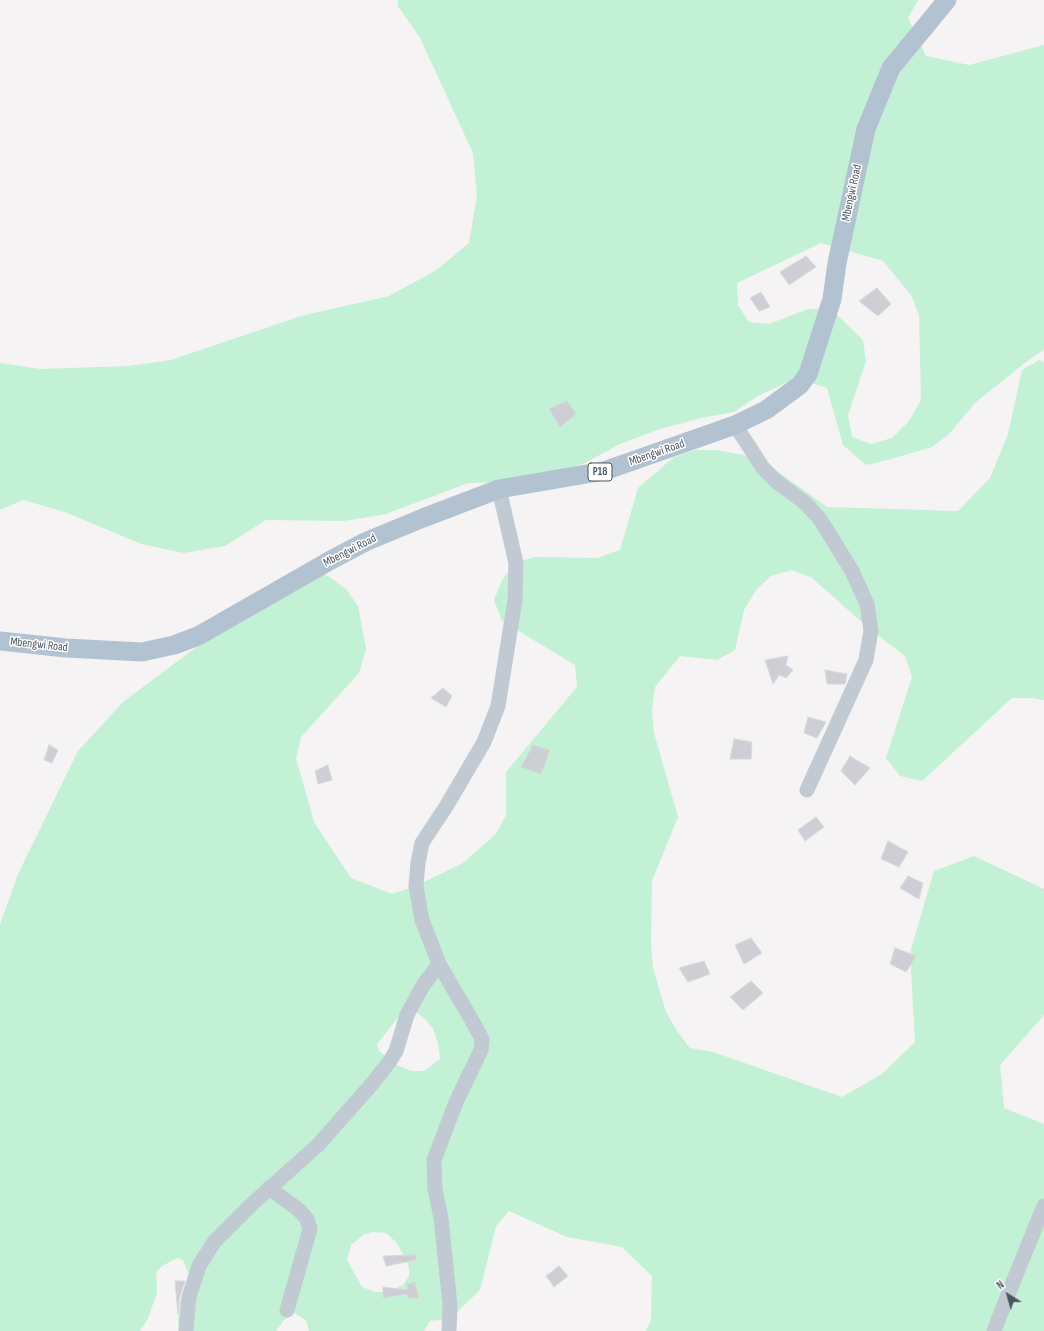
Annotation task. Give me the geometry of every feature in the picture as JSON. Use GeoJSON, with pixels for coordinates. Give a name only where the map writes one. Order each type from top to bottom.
{"type":"FeatureCollection","features":[{"type":"Feature","properties":{"kind":"main road","name":"Mbengwi Road"},"geometry":{"type":"LineString","coordinates":[[0,641],[66,648],[142,652],[174,645],[198,636],[365,542],[423,518],[499,489],[604,471],[735,425],[766,410],[800,386],[808,374],[832,299],[837,263],[866,129],[891,68],[947,0]]}},
{"type":"Feature","properties":{"kind":"street"},"geometry":{"type":"LineString","coordinates":[[735,425],[763,468],[777,482],[804,502],[820,519],[852,571],[867,604],[870,630],[866,660],[806,790]]}},
{"type":"Feature","properties":{"kind":"street"},"geometry":{"type":"LineString","coordinates":[[449,1331],[450,1305],[441,1218],[435,1189],[434,1160],[456,1102],[481,1050],[482,1039],[439,964],[422,920],[416,886],[418,862],[422,843],[447,806],[484,742],[498,706],[515,600],[516,563],[499,489]]}},
{"type":"Feature","properties":{"kind":"street"},"geometry":{"type":"LineString","coordinates":[[186,1331],[189,1297],[199,1266],[214,1242],[269,1188],[318,1145],[372,1084],[396,1051],[407,1015],[422,987],[439,964]]}},
{"type":"Feature","properties":{"kind":"street"},"geometry":{"type":"LineString","coordinates":[[269,1188],[299,1210],[307,1219],[310,1229],[287,1310]]}},
{"type":"Feature","properties":{"kind":"street"},"geometry":{"type":"LineString","coordinates":[[994,1331],[1044,1206]]}},
{"type":"Feature","properties":{"kind":"green space"},"geometry":{"type":"Polygon","coordinates":[[[398,0],[918,0],[908,18],[926,56],[969,65],[1044,45],[1044,350],[1027,361],[975,403],[949,434],[932,447],[866,465],[843,445],[827,388],[796,378],[758,396],[734,412],[701,418],[660,429],[620,444],[583,464],[540,478],[508,482],[468,483],[386,514],[344,521],[266,520],[225,546],[184,553],[141,544],[65,512],[23,500],[0,510],[0,363],[40,369],[129,366],[171,360],[301,316],[389,296],[435,271],[469,243],[477,196],[473,153],[420,38],[398,6],[398,0]],[[821,243],[737,283],[738,305],[749,322],[769,324],[808,309],[831,309],[863,340],[866,361],[848,415],[852,437],[871,444],[892,438],[909,421],[921,400],[919,315],[911,295],[883,261],[821,243]]]}},
{"type":"Feature","properties":{"kind":"green space"},"geometry":{"type":"Polygon","coordinates":[[[1039,360],[1044,362],[1044,700],[1033,698],[1012,698],[922,781],[900,776],[886,758],[912,677],[905,656],[871,630],[812,578],[792,570],[771,576],[756,590],[744,610],[735,650],[717,660],[680,656],[655,687],[652,711],[654,733],[678,817],[652,881],[651,945],[653,968],[666,1012],[677,1031],[690,1048],[713,1052],[842,1097],[882,1074],[915,1042],[910,953],[934,871],[974,856],[1044,889],[1044,1015],[1000,1065],[1004,1108],[1044,1124],[1044,1331],[646,1331],[651,1320],[652,1276],[622,1247],[567,1237],[509,1211],[496,1226],[480,1290],[450,1319],[430,1321],[424,1331],[309,1331],[306,1320],[294,1313],[284,1320],[276,1331],[179,1331],[178,1317],[180,1303],[190,1278],[183,1260],[177,1258],[162,1266],[156,1273],[157,1293],[148,1318],[140,1331],[0,1331],[0,925],[18,874],[78,751],[123,702],[286,580],[308,571],[328,576],[346,589],[358,606],[366,649],[359,673],[301,737],[296,758],[314,822],[351,878],[392,894],[416,886],[463,863],[496,834],[506,815],[506,772],[577,687],[575,665],[502,621],[494,600],[502,580],[516,563],[534,557],[597,558],[620,550],[638,488],[674,457],[695,450],[717,450],[759,458],[827,507],[958,511],[990,478],[1008,434],[1022,370],[1039,360]],[[416,1012],[400,1015],[377,1044],[379,1051],[397,1065],[412,1071],[424,1071],[440,1059],[438,1043],[433,1029],[427,1021],[416,1012]],[[372,1232],[363,1235],[351,1245],[347,1260],[362,1287],[375,1292],[386,1292],[403,1285],[409,1276],[409,1268],[406,1259],[396,1242],[386,1233],[372,1232]]]}},
{"type":"Feature","properties":{"kind":"building"},"geometry":{"type":"Polygon","coordinates":[[[806,256],[816,267],[789,285],[780,272],[806,256]]]}},
{"type":"Feature","properties":{"kind":"building"},"geometry":{"type":"Polygon","coordinates":[[[877,288],[891,304],[878,316],[859,301],[877,288]]]}},
{"type":"Feature","properties":{"kind":"building"},"geometry":{"type":"Polygon","coordinates":[[[761,292],[770,307],[759,311],[750,298],[761,292]]]}},
{"type":"Feature","properties":{"kind":"building"},"geometry":{"type":"Polygon","coordinates":[[[567,401],[576,414],[560,427],[549,409],[567,401]]]}},
{"type":"Feature","properties":{"kind":"building"},"geometry":{"type":"Polygon","coordinates":[[[788,656],[786,665],[793,670],[786,678],[779,675],[773,684],[765,660],[788,656]]]}},
{"type":"Feature","properties":{"kind":"building"},"geometry":{"type":"Polygon","coordinates":[[[825,670],[847,674],[845,684],[827,684],[825,670]]]}},
{"type":"Feature","properties":{"kind":"building"},"geometry":{"type":"Polygon","coordinates":[[[443,688],[452,696],[446,707],[431,698],[443,688]]]}},
{"type":"Feature","properties":{"kind":"building"},"geometry":{"type":"Polygon","coordinates":[[[808,717],[826,722],[817,738],[804,733],[808,717]]]}},
{"type":"Feature","properties":{"kind":"building"},"geometry":{"type":"Polygon","coordinates":[[[734,739],[752,742],[751,759],[730,759],[734,739]]]}},
{"type":"Feature","properties":{"kind":"building"},"geometry":{"type":"Polygon","coordinates":[[[49,745],[58,750],[52,763],[44,760],[49,745]]]}},
{"type":"Feature","properties":{"kind":"building"},"geometry":{"type":"Polygon","coordinates":[[[533,745],[550,750],[541,774],[521,767],[533,745]]]}},
{"type":"Feature","properties":{"kind":"building"},"geometry":{"type":"Polygon","coordinates":[[[850,756],[870,768],[855,785],[841,771],[850,756]]]}},
{"type":"Feature","properties":{"kind":"building"},"geometry":{"type":"Polygon","coordinates":[[[328,765],[332,780],[318,784],[315,771],[328,765]]]}},
{"type":"Feature","properties":{"kind":"building"},"geometry":{"type":"Polygon","coordinates":[[[816,817],[824,827],[805,841],[798,830],[816,817]]]}},
{"type":"Feature","properties":{"kind":"building"},"geometry":{"type":"Polygon","coordinates":[[[888,841],[908,852],[899,867],[881,859],[888,841]]]}},
{"type":"Feature","properties":{"kind":"building"},"geometry":{"type":"Polygon","coordinates":[[[908,876],[923,883],[919,899],[900,888],[908,876]]]}},
{"type":"Feature","properties":{"kind":"building"},"geometry":{"type":"Polygon","coordinates":[[[751,938],[762,953],[744,964],[735,945],[751,938]]]}},
{"type":"Feature","properties":{"kind":"building"},"geometry":{"type":"Polygon","coordinates":[[[895,948],[916,956],[906,972],[890,964],[895,948]]]}},
{"type":"Feature","properties":{"kind":"building"},"geometry":{"type":"Polygon","coordinates":[[[704,961],[710,974],[688,982],[679,968],[704,961]]]}},
{"type":"Feature","properties":{"kind":"building"},"geometry":{"type":"Polygon","coordinates":[[[751,981],[763,993],[743,1010],[730,997],[751,981]]]}},
{"type":"Feature","properties":{"kind":"building"},"geometry":{"type":"Polygon","coordinates":[[[416,1255],[416,1260],[386,1266],[383,1256],[416,1255]]]}},
{"type":"Feature","properties":{"kind":"building"},"geometry":{"type":"Polygon","coordinates":[[[559,1266],[568,1276],[554,1287],[546,1276],[559,1266]]]}},
{"type":"Feature","properties":{"kind":"building"},"geometry":{"type":"Polygon","coordinates":[[[175,1281],[185,1281],[180,1296],[178,1314],[175,1281]]]}},
{"type":"Feature","properties":{"kind":"building"},"geometry":{"type":"Polygon","coordinates":[[[415,1282],[419,1298],[408,1298],[407,1294],[383,1298],[383,1287],[407,1290],[407,1284],[415,1282]]]}}]}
